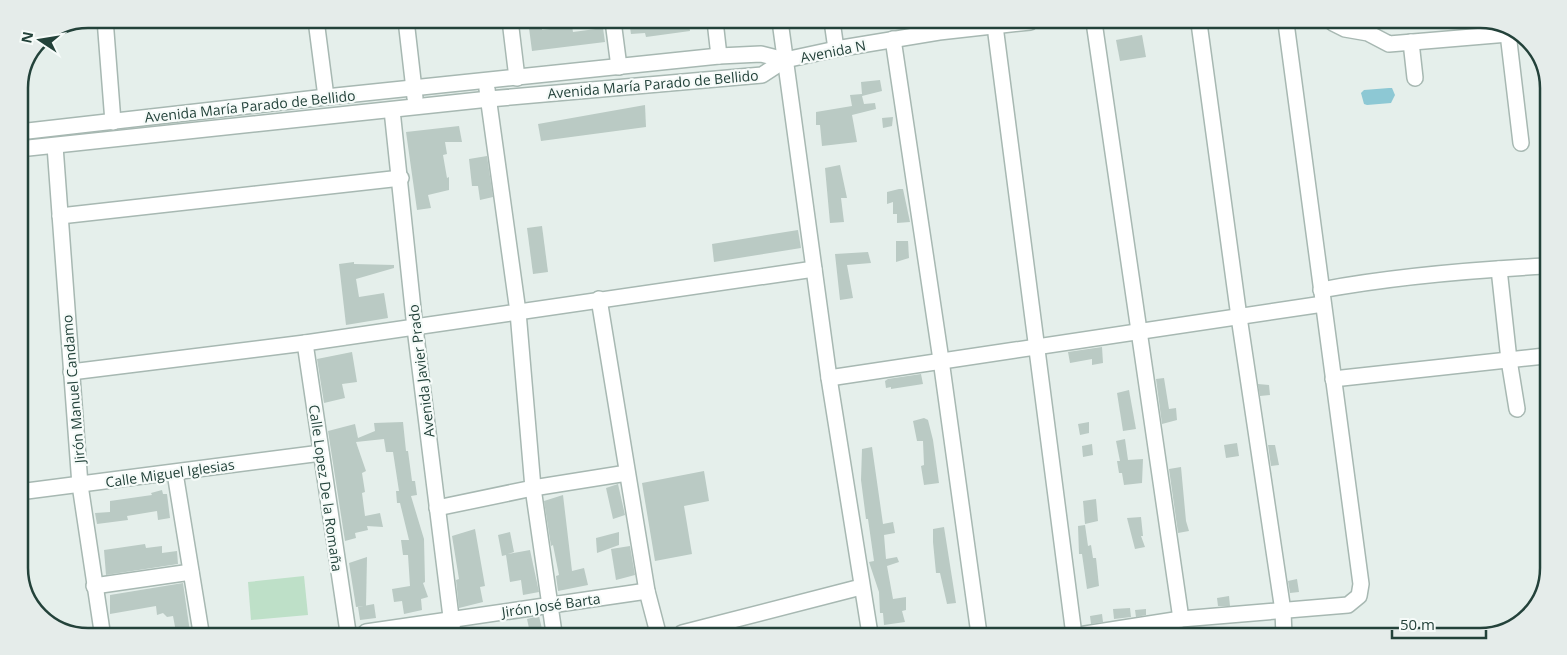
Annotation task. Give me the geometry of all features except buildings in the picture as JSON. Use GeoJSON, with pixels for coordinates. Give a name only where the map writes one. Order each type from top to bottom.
{"type":"FeatureCollection","features":[{"type":"Feature","properties":{"kind":"street"},"geometry":{"type":"LineString","coordinates":[[106,28],[113,122]]}},
{"type":"Feature","properties":{"kind":"street"},"geometry":{"type":"LineString","coordinates":[[317,28],[326,97]]}},
{"type":"Feature","properties":{"kind":"street"},"geometry":{"type":"LineString","coordinates":[[407,28],[416,106]]}},
{"type":"Feature","properties":{"kind":"street"},"geometry":{"type":"LineString","coordinates":[[511,28],[517,78]]}},
{"type":"Feature","properties":{"kind":"street"},"geometry":{"type":"LineString","coordinates":[[614,28],[619,67]]}},
{"type":"Feature","properties":{"kind":"street"},"geometry":{"type":"LineString","coordinates":[[716,28],[719,56]]}},
{"type":"Feature","properties":{"kind":"street"},"geometry":{"type":"LineString","coordinates":[[781,28],[829,378],[869,628]]}},
{"type":"Feature","properties":{"kind":"street"},"geometry":{"type":"LineString","coordinates":[[833,28],[836,49]]}},
{"type":"Feature","properties":{"kind":"street","name":"Avenida N"},"geometry":{"type":"LineString","coordinates":[[785,60],[836,49],[893,40],[935,28]]}},
{"type":"Feature","properties":{"kind":"street"},"geometry":{"type":"LineString","coordinates":[[995,28],[1035,347],[1073,628]]}},
{"type":"Feature","properties":{"kind":"street"},"geometry":{"type":"LineString","coordinates":[[1095,28],[1181,619]]}},
{"type":"Feature","properties":{"kind":"street"},"geometry":{"type":"LineString","coordinates":[[1200,28],[1239,317],[1283,610],[1284,628]]}},
{"type":"Feature","properties":{"kind":"street"},"geometry":{"type":"LineString","coordinates":[[1124,628],[1181,619],[1348,605],[1359,596],[1360,584],[1287,28]]}},
{"type":"Feature","properties":{"kind":"street"},"geometry":{"type":"LineString","coordinates":[[1343,28],[1368,32],[1389,44],[1496,30]]}},
{"type":"Feature","properties":{"kind":"street"},"geometry":{"type":"LineString","coordinates":[[1508,35],[1521,144]]}},
{"type":"Feature","properties":{"kind":"street"},"geometry":{"type":"LineString","coordinates":[[893,40],[941,360],[978,628]]}},
{"type":"Feature","properties":{"kind":"street"},"geometry":{"type":"LineString","coordinates":[[1411,42],[1415,78]]}},
{"type":"Feature","properties":{"kind":"street","name":"Avenida María Parado de Bellido"},"geometry":{"type":"LineString","coordinates":[[28,131],[326,97],[719,56],[761,54],[785,60]]}},
{"type":"Feature","properties":{"kind":"street","name":"Avenida María Parado de Bellido"},"geometry":{"type":"LineString","coordinates":[[28,148],[416,106],[762,75],[785,60]]}},
{"type":"Feature","properties":{"kind":"street"},"geometry":{"type":"LineString","coordinates":[[486,81],[518,312],[533,488],[553,628]]}},
{"type":"Feature","properties":{"kind":"street","name":"Avenida Javier Prado"},"geometry":{"type":"LineString","coordinates":[[392,110],[401,178],[415,328],[452,626]]}},
{"type":"Feature","properties":{"kind":"street","name":"Jirón Manuel Candamo"},"geometry":{"type":"LineString","coordinates":[[55,146],[80,485],[101,628]]}},
{"type":"Feature","properties":{"kind":"street"},"geometry":{"type":"LineString","coordinates":[[60,216],[401,178]]}},
{"type":"Feature","properties":{"kind":"street"},"geometry":{"type":"LineString","coordinates":[[829,378],[1239,317],[1322,297],[1372,280],[1499,268],[1539,266]]}},
{"type":"Feature","properties":{"kind":"street"},"geometry":{"type":"LineString","coordinates":[[1499,268],[1509,360],[1517,409]]}},
{"type":"Feature","properties":{"kind":"street"},"geometry":{"type":"LineString","coordinates":[[71,372],[415,328],[599,299],[814,269]]}},
{"type":"Feature","properties":{"kind":"street"},"geometry":{"type":"LineString","coordinates":[[599,299],[646,591],[657,628]]}},
{"type":"Feature","properties":{"kind":"street","name":"Calle Lopez De la Romaña"},"geometry":{"type":"LineString","coordinates":[[305,343],[347,628]]}},
{"type":"Feature","properties":{"kind":"street"},"geometry":{"type":"LineString","coordinates":[[1333,379],[1540,357]]}},
{"type":"Feature","properties":{"kind":"street","name":"Calle Miguel Iglesias"},"geometry":{"type":"LineString","coordinates":[[28,491],[321,453]]}},
{"type":"Feature","properties":{"kind":"street"},"geometry":{"type":"LineString","coordinates":[[175,473],[199,628]]}},
{"type":"Feature","properties":{"kind":"street"},"geometry":{"type":"LineString","coordinates":[[437,508],[533,488],[628,473]]}},
{"type":"Feature","properties":{"kind":"street"},"geometry":{"type":"LineString","coordinates":[[94,586],[191,572]]}},
{"type":"Feature","properties":{"kind":"street"},"geometry":{"type":"LineString","coordinates":[[702,628],[861,588]]}},
{"type":"Feature","properties":{"kind":"street","name":"Jirón José Barta"},"geometry":{"type":"LineString","coordinates":[[423,628],[452,626],[550,605],[646,591]]}},
{"type":"Feature","properties":{"kind":"green space"},"geometry":{"type":"Polygon","coordinates":[[[304,576],[308,615],[251,620],[248,582],[304,576]]]}},
{"type":"Feature","properties":{"kind":"water"},"geometry":{"type":"Polygon","coordinates":[[[1392,88],[1395,95],[1391,103],[1364,104],[1361,93],[1364,90],[1392,88]]]}}]}
